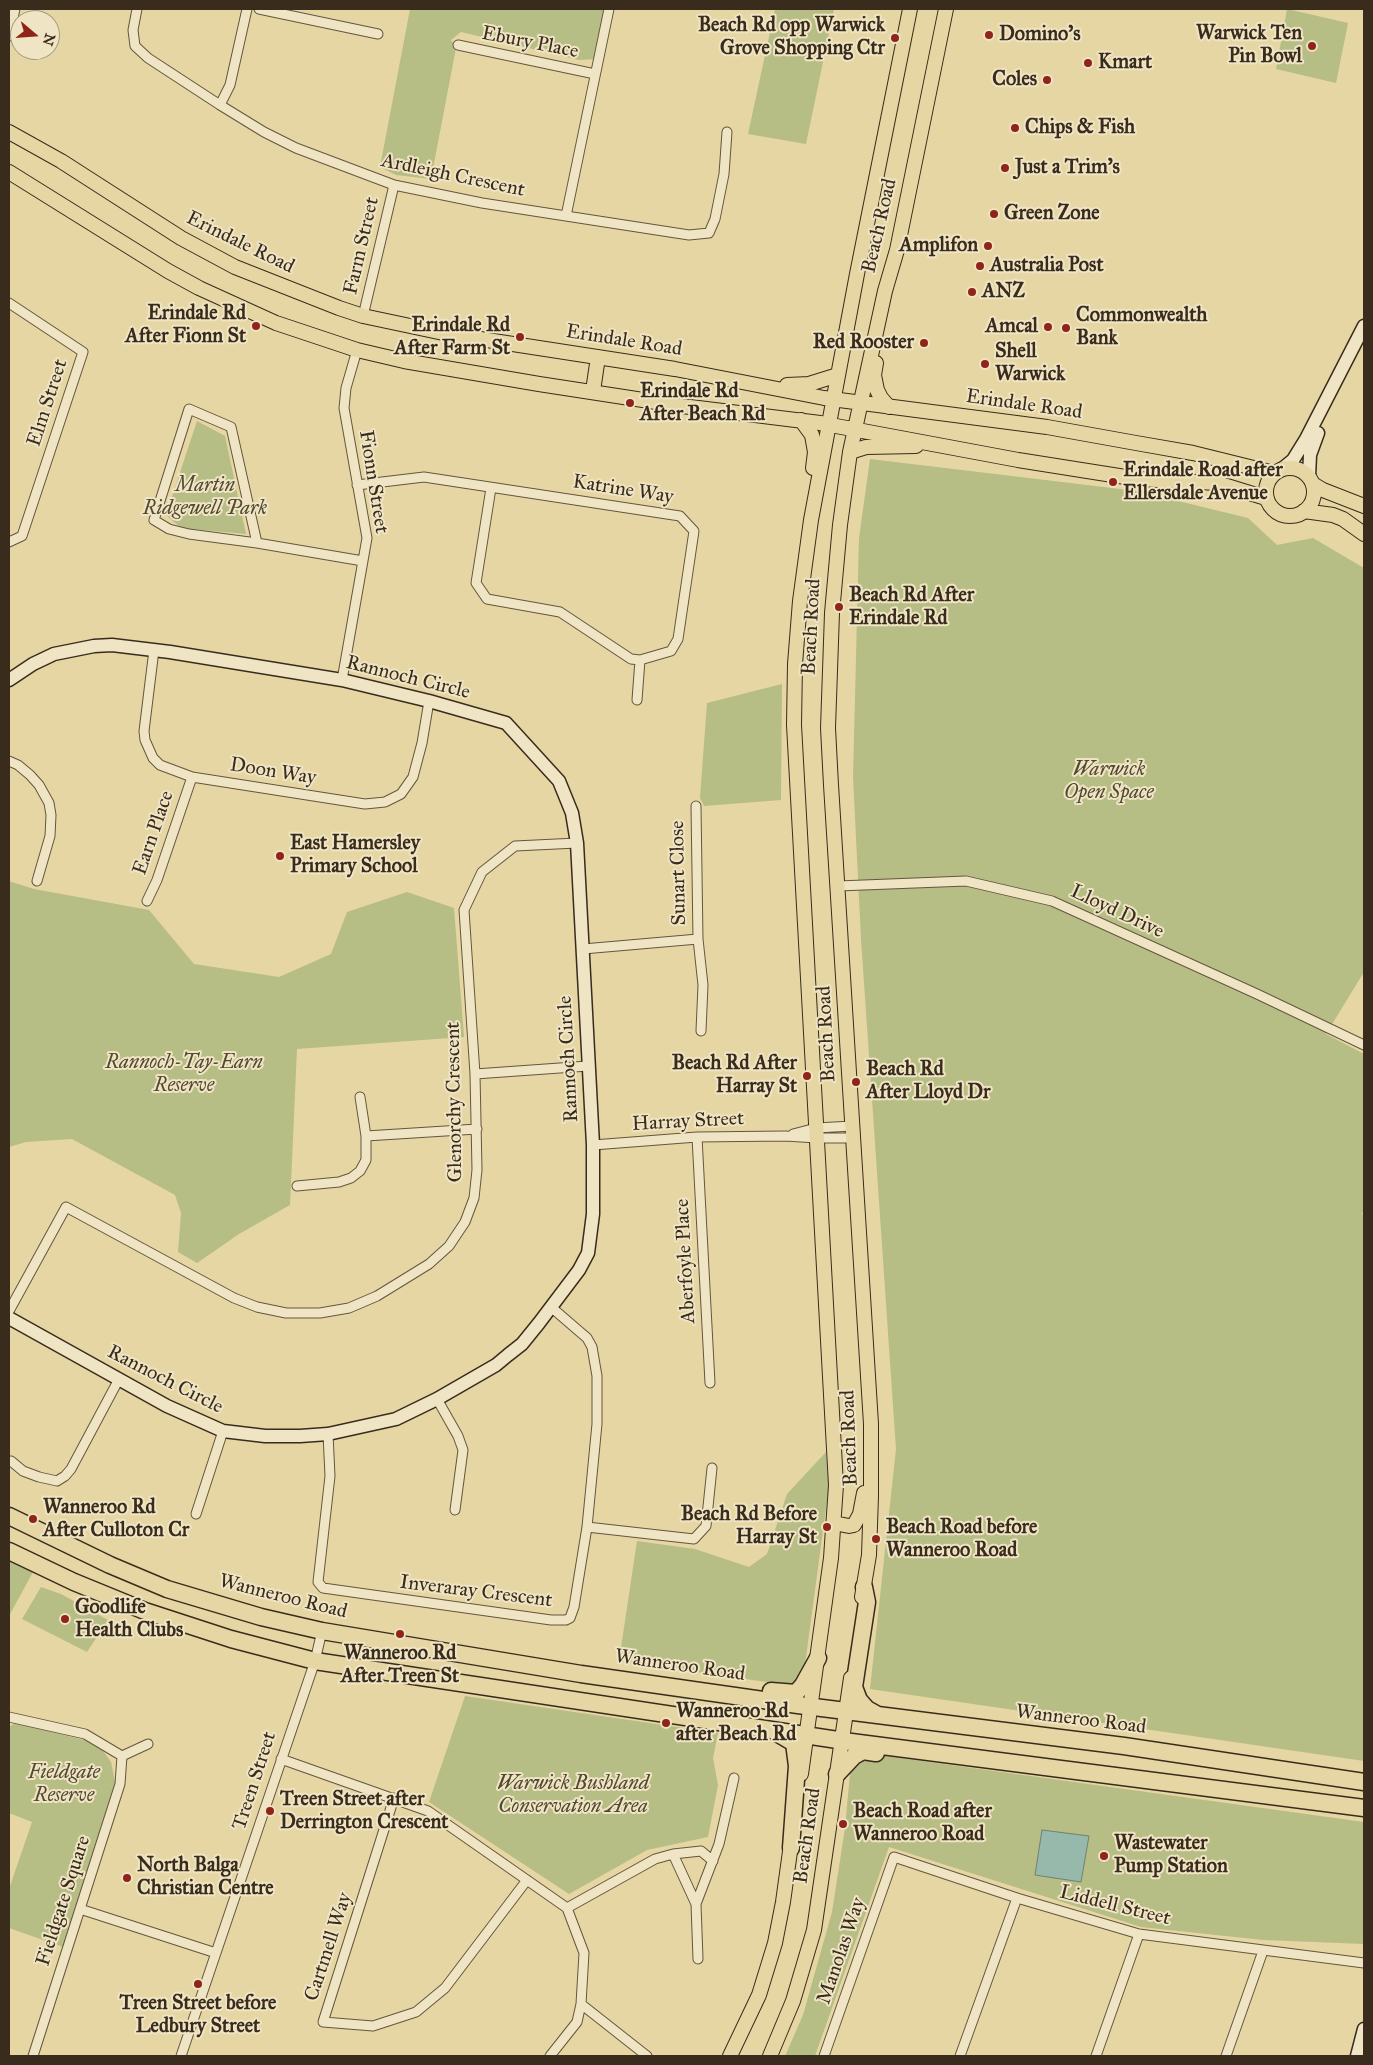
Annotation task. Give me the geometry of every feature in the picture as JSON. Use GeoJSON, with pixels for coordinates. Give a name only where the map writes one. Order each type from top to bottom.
{"type":"FeatureCollection","features":[{"type":"Feature","properties":{"kind":"highway","name":"Wanneroo Road"},"geometry":{"type":"LineString","coordinates":[[9,1516],[110,1565],[167,1589],[261,1617],[322,1631],[581,1674],[846,1711],[1124,1746],[1364,1782]]}},
{"type":"Feature","properties":{"kind":"highway"},"geometry":{"type":"LineString","coordinates":[[9,1551],[74,1582],[145,1611],[230,1639],[315,1661],[841,1741],[1364,1808]]}},
{"type":"Feature","properties":{"kind":"highway"},"geometry":{"type":"LineString","coordinates":[[864,1587],[866,1602],[854,1686],[859,1700],[867,1709],[878,1715]]}},
{"type":"Feature","properties":{"kind":"highway"},"geometry":{"type":"LineString","coordinates":[[691,1689],[796,1692],[803,1685],[818,1658]]}},
{"type":"Feature","properties":{"kind":"highway"},"geometry":{"type":"LineString","coordinates":[[774,1731],[794,1743],[797,1766],[791,1848]]}},
{"type":"Feature","properties":{"kind":"highway"},"geometry":{"type":"LineString","coordinates":[[837,1774],[850,1759],[862,1751],[977,1763],[1010,1762]]}},
{"type":"Feature","properties":{"kind":"main road","name":"Beach Road"},"geometry":{"type":"LineString","coordinates":[[730,2056],[759,1995],[772,1952],[783,1902],[818,1658],[834,1522],[836,1476],[794,724],[798,628],[811,520],[910,9]]}},
{"type":"Feature","properties":{"kind":"main road","name":"Beach Road"},"geometry":{"type":"LineString","coordinates":[[770,2056],[784,2025],[810,1947],[818,1910],[869,1555],[871,1458],[829,747],[829,671],[832,613],[840,525],[854,428],[896,250],[946,9]]}},
{"type":"Feature","properties":{"kind":"main road","name":"Erindale Road"},"geometry":{"type":"LineString","coordinates":[[9,132],[61,161],[181,238],[235,267],[363,316],[448,334],[598,357],[834,400],[1047,427],[1193,453],[1278,471],[1297,468],[1323,490],[1364,506]]}},
{"type":"Feature","properties":{"kind":"main road"},"geometry":{"type":"LineString","coordinates":[[9,172],[168,271],[199,288],[276,323],[357,350],[404,361],[682,406],[854,428],[1138,479],[1217,483],[1266,498]]}},
{"type":"Feature","properties":{"kind":"main road"},"geometry":{"type":"LineString","coordinates":[[882,307],[881,335],[874,375],[881,398],[889,407]]}},
{"type":"Feature","properties":{"kind":"main road"},"geometry":{"type":"LineString","coordinates":[[593,391],[598,357]]}},
{"type":"Feature","properties":{"kind":"main road"},"geometry":{"type":"LineString","coordinates":[[724,379],[750,379],[783,385],[809,384],[838,375]]}},
{"type":"Feature","properties":{"kind":"main road"},"geometry":{"type":"LineString","coordinates":[[801,420],[812,435],[815,452],[810,491],[811,520]]}},
{"type":"Feature","properties":{"kind":"main road"},"geometry":{"type":"LineString","coordinates":[[850,452],[866,447],[909,445],[961,455],[986,453]]}},
{"type":"Feature","properties":{"kind":"main road"},"geometry":{"type":"LineString","coordinates":[[1278,471],[1268,480],[1266,489],[1266,498],[1275,511],[1282,515],[1290,516],[1304,511],[1333,514],[1364,534]]}},
{"type":"Feature","properties":{"kind":"main road"},"geometry":{"type":"LineString","coordinates":[[1304,511],[1313,499],[1311,480]]}},
{"type":"Feature","properties":{"kind":"main road"},"geometry":{"type":"LineString","coordinates":[[834,1522],[849,1526],[854,1525],[858,1520],[871,1458]]}},
{"type":"Feature","properties":{"kind":"street"},"geometry":{"type":"LineString","coordinates":[[9,36],[14,9]]}},
{"type":"Feature","properties":{"kind":"street","name":"Ardleigh Crescent"},"geometry":{"type":"LineString","coordinates":[[137,9],[134,30],[135,46],[148,58],[264,132],[296,148],[394,185],[482,203],[689,235],[709,234],[715,219],[724,174],[727,132]]}},
{"type":"Feature","properties":{"kind":"street"},"geometry":{"type":"LineString","coordinates":[[220,105],[230,85],[246,9]]}},
{"type":"Feature","properties":{"kind":"street"},"geometry":{"type":"LineString","coordinates":[[259,9],[378,34]]}},
{"type":"Feature","properties":{"kind":"street"},"geometry":{"type":"LineString","coordinates":[[566,216],[609,9]]}},
{"type":"Feature","properties":{"kind":"street","name":"Ebury Place"},"geometry":{"type":"LineString","coordinates":[[458,46],[595,74]]}},
{"type":"Feature","properties":{"kind":"street","name":"Farm Street"},"geometry":{"type":"LineString","coordinates":[[363,316],[394,185]]}},
{"type":"Feature","properties":{"kind":"street","name":"Elm Street"},"geometry":{"type":"LineString","coordinates":[[9,303],[83,352],[22,536],[9,542]]}},
{"type":"Feature","properties":{"kind":"street"},"geometry":{"type":"LineString","coordinates":[[1278,471],[1293,460],[1306,439],[1364,326]]}},
{"type":"Feature","properties":{"kind":"street"},"geometry":{"type":"LineString","coordinates":[[1311,480],[1310,455],[1313,441],[1364,341]]}},
{"type":"Feature","properties":{"kind":"street","name":"Fionn Street"},"geometry":{"type":"LineString","coordinates":[[342,680],[367,538],[344,408],[346,388],[357,350]]}},
{"type":"Feature","properties":{"kind":"street"},"geometry":{"type":"LineString","coordinates":[[257,543],[231,427],[189,409],[154,520],[169,529],[189,534],[257,543],[363,561]]}},
{"type":"Feature","properties":{"kind":"street","name":"Katrine Way"},"geometry":{"type":"LineString","coordinates":[[357,485],[424,477],[680,516],[694,531],[678,639],[671,651],[640,660]]}},
{"type":"Feature","properties":{"kind":"street"},"geometry":{"type":"LineString","coordinates":[[491,488],[476,583],[487,599],[560,612],[631,659],[640,660],[637,700]]}},
{"type":"Feature","properties":{"kind":"street","name":"Rannoch Circle"},"geometry":{"type":"LineString","coordinates":[[9,680],[40,661],[74,649],[112,645],[342,680],[429,701],[506,723],[559,781],[572,813],[577,843],[593,1145],[593,1214],[588,1253],[579,1270],[522,1344],[496,1365],[396,1420],[328,1434],[265,1436],[224,1431],[167,1406],[9,1318]]}},
{"type":"Feature","properties":{"kind":"street","name":"Doon Way"},"geometry":{"type":"LineString","coordinates":[[154,650],[144,731],[145,740],[153,758],[160,765],[192,777],[365,804],[385,802],[401,794],[413,777],[422,743],[429,701]]}},
{"type":"Feature","properties":{"kind":"street"},"geometry":{"type":"LineString","coordinates":[[9,761],[18,765],[30,775],[39,785],[49,803],[51,816],[50,836],[37,882]]}},
{"type":"Feature","properties":{"kind":"street","name":"Earn Place"},"geometry":{"type":"LineString","coordinates":[[147,900],[157,880],[192,777]]}},
{"type":"Feature","properties":{"kind":"street","name":"Sunart Close"},"geometry":{"type":"LineString","coordinates":[[696,806],[698,939],[704,984],[701,1032]]}},
{"type":"Feature","properties":{"kind":"street","name":"Glenorchy Crescent"},"geometry":{"type":"LineString","coordinates":[[9,1311],[66,1206],[234,1298],[257,1307],[286,1314],[320,1313],[349,1308],[377,1296],[416,1274],[449,1246],[465,1222],[474,1198],[477,1170],[477,1129],[464,910],[482,872],[515,846],[577,843]]}},
{"type":"Feature","properties":{"kind":"street","name":"Lloyd Drive"},"geometry":{"type":"LineString","coordinates":[[838,886],[966,881],[1052,901],[1364,1045]]}},
{"type":"Feature","properties":{"kind":"street","name":"Sunart Close"},"geometry":{"type":"LineString","coordinates":[[583,949],[698,939]]}},
{"type":"Feature","properties":{"kind":"street"},"geometry":{"type":"LineString","coordinates":[[475,1074],[588,1066]]}},
{"type":"Feature","properties":{"kind":"street"},"geometry":{"type":"LineString","coordinates":[[297,1186],[339,1182],[351,1178],[360,1171],[366,1160],[366,1136],[360,1097]]}},
{"type":"Feature","properties":{"kind":"street"},"geometry":{"type":"LineString","coordinates":[[366,1136],[477,1129]]}},
{"type":"Feature","properties":{"kind":"street","name":"Harray Street"},"geometry":{"type":"LineString","coordinates":[[593,1145],[697,1137],[785,1136],[853,1132]]}},
{"type":"Feature","properties":{"kind":"street","name":"Aberfoyle Place"},"geometry":{"type":"LineString","coordinates":[[697,1137],[710,1383]]}},
{"type":"Feature","properties":{"kind":"street","name":"Inveraray Crescent"},"geometry":{"type":"LineString","coordinates":[[328,1434],[330,1476],[318,1582],[324,1588],[542,1619],[566,1620],[570,1618],[574,1607],[587,1527],[597,1424],[596,1363],[592,1347],[587,1338],[551,1307]]}},
{"type":"Feature","properties":{"kind":"street"},"geometry":{"type":"LineString","coordinates":[[11,1461],[24,1471],[39,1477],[57,1481],[65,1476],[119,1379]]}},
{"type":"Feature","properties":{"kind":"street"},"geometry":{"type":"LineString","coordinates":[[437,1399],[458,1436],[463,1450],[455,1510]]}},
{"type":"Feature","properties":{"kind":"street"},"geometry":{"type":"LineString","coordinates":[[196,1514],[224,1431]]}},
{"type":"Feature","properties":{"kind":"street"},"geometry":{"type":"LineString","coordinates":[[587,1527],[694,1539],[706,1526],[712,1468]]}},
{"type":"Feature","properties":{"kind":"street","name":"Treen Street"},"geometry":{"type":"LineString","coordinates":[[181,2056],[315,1661],[322,1631]]}},
{"type":"Feature","properties":{"kind":"street"},"geometry":{"type":"LineString","coordinates":[[9,1717],[85,1734],[122,1756],[148,1744]]}},
{"type":"Feature","properties":{"kind":"street","name":"Fieldgate Square"},"geometry":{"type":"LineString","coordinates":[[33,2056],[120,1784],[122,1756]]}},
{"type":"Feature","properties":{"kind":"street"},"geometry":{"type":"LineString","coordinates":[[281,1758],[428,1811],[567,1908],[584,1953],[581,2004],[577,2022],[550,2056]]}},
{"type":"Feature","properties":{"kind":"street"},"geometry":{"type":"LineString","coordinates":[[696,1904],[719,1844],[734,1778]]}},
{"type":"Feature","properties":{"kind":"street","name":"Cartmell Way"},"geometry":{"type":"LineString","coordinates":[[394,1798],[323,2022],[373,2026],[416,2012],[445,1988],[527,1880]]}},
{"type":"Feature","properties":{"kind":"street"},"geometry":{"type":"LineString","coordinates":[[567,1908],[655,1859],[673,1854],[702,1851],[713,1861]]}},
{"type":"Feature","properties":{"kind":"street"},"geometry":{"type":"LineString","coordinates":[[673,1854],[696,1904],[698,1959]]}},
{"type":"Feature","properties":{"kind":"street","name":"Liddell Street"},"geometry":{"type":"LineString","coordinates":[[894,1857],[1017,1898],[1139,1934],[1364,1963]]}},
{"type":"Feature","properties":{"kind":"street","name":"Manolas Way"},"geometry":{"type":"LineString","coordinates":[[824,2056],[894,1857]]}},
{"type":"Feature","properties":{"kind":"street"},"geometry":{"type":"LineString","coordinates":[[960,2056],[1017,1898]]}},
{"type":"Feature","properties":{"kind":"street"},"geometry":{"type":"LineString","coordinates":[[80,1909],[216,1953]]}},
{"type":"Feature","properties":{"kind":"street"},"geometry":{"type":"LineString","coordinates":[[1096,2056],[1139,1934]]}},
{"type":"Feature","properties":{"kind":"street"},"geometry":{"type":"LineString","coordinates":[[1226,2056],[1263,1951]]}},
{"type":"Feature","properties":{"kind":"street"},"geometry":{"type":"LineString","coordinates":[[581,2004],[647,2056]]}},
{"type":"Feature","properties":{"kind":"street"},"geometry":{"type":"LineString","coordinates":[[1357,2056],[1364,2029]]}},
{"type":"Feature","properties":{"kind":"green space"},"geometry":{"type":"Polygon","coordinates":[[[410,9],[608,9],[597,59],[579,60],[461,32],[451,40],[456,48],[431,179],[396,175],[380,167],[410,9]]]}},
{"type":"Feature","properties":{"kind":"green space"},"geometry":{"type":"Polygon","coordinates":[[[775,9],[834,9],[806,144],[748,134],[775,9]]]}},
{"type":"Feature","properties":{"kind":"green space","name":"Warwick Ten Pin Bowl"},"geometry":{"type":"Polygon","coordinates":[[[1287,9],[1348,23],[1336,83],[1276,69],[1287,9]]]}},
{"type":"Feature","properties":{"kind":"green space","name":"Martin Ridgewell Park"},"geometry":{"type":"Polygon","coordinates":[[[197,421],[225,436],[246,534],[181,528],[166,515],[197,421]]]}},
{"type":"Feature","properties":{"kind":"green space","name":"Warwick Open Space"},"geometry":{"type":"Polygon","coordinates":[[[870,459],[1137,491],[1248,518],[1277,545],[1313,538],[1364,568],[1364,972],[1326,1034],[1364,1054],[1364,1209],[1362,1214],[1364,1215],[1364,1761],[870,1689],[896,1449],[861,939],[853,777],[859,538],[870,459]]]}},
{"type":"Feature","properties":{"kind":"green space"},"geometry":{"type":"Polygon","coordinates":[[[782,684],[781,800],[704,806],[700,798],[707,703],[782,684]]]}},
{"type":"Feature","properties":{"kind":"green space","name":"Rannoch-Tay-Earn Reserve"},"geometry":{"type":"Polygon","coordinates":[[[9,881],[34,889],[149,910],[194,964],[279,977],[331,954],[347,912],[407,892],[454,908],[464,1037],[297,1049],[290,1205],[239,1234],[197,1263],[178,1252],[181,1213],[175,1195],[72,1139],[26,1142],[9,1147],[9,881]]]}},
{"type":"Feature","properties":{"kind":"green space"},"geometry":{"type":"Polygon","coordinates":[[[826,1452],[829,1486],[802,1687],[619,1661],[637,1541],[695,1549],[749,1567],[767,1554],[787,1494],[826,1452]]]}},
{"type":"Feature","properties":{"kind":"green space"},"geometry":{"type":"Polygon","coordinates":[[[9,1559],[33,1572],[9,1616],[9,1559]]]}},
{"type":"Feature","properties":{"kind":"green space","name":"Goodlife Health Clubs"},"geometry":{"type":"Polygon","coordinates":[[[41,1587],[61,1594],[108,1620],[87,1652],[22,1619],[41,1587]]]}},
{"type":"Feature","properties":{"kind":"green space","name":"Warwick Bushland Conservation Area"},"geometry":{"type":"Polygon","coordinates":[[[465,1696],[718,1733],[713,1758],[718,1785],[708,1837],[647,1850],[569,1894],[429,1802],[465,1696]]]}},
{"type":"Feature","properties":{"kind":"green space","name":"Fieldgate Reserve"},"geometry":{"type":"Polygon","coordinates":[[[15,1723],[84,1740],[101,1748],[111,1762],[115,1782],[63,1947],[9,1928],[9,1889],[32,1822],[9,1813],[9,1727],[15,1723]]]}},
{"type":"Feature","properties":{"kind":"green space"},"geometry":{"type":"Polygon","coordinates":[[[871,1754],[1364,1822],[1364,1944],[1263,1940],[1141,1927],[889,1847],[815,2056],[785,2056],[803,2015],[832,1912],[845,1828],[850,1773],[871,1754]]]}},
{"type":"Feature","properties":{"kind":"shaded area"},"geometry":{"type":"Polygon","coordinates":[[[1042,1830],[1089,1836],[1081,1882],[1035,1875],[1042,1830]]]}},
{"type":"Feature","properties":{"kind":"place","name":"Domino's"},"geometry":{"type":"Point","coordinates":[989,35]}},
{"type":"Feature","properties":{"kind":"place","name":"Beach Rd opp Warwick Grove Shopping Ctr"},"geometry":{"type":"Point","coordinates":[895,38]}},
{"type":"Feature","properties":{"kind":"place","name":"Warwick Ten Pin Bowl"},"geometry":{"type":"Point","coordinates":[1312,46]}},
{"type":"Feature","properties":{"kind":"place","name":"Kmart"},"geometry":{"type":"Point","coordinates":[1088,63]}},
{"type":"Feature","properties":{"kind":"place","name":"Coles"},"geometry":{"type":"Point","coordinates":[1047,80]}},
{"type":"Feature","properties":{"kind":"place","name":"Chips & Fish"},"geometry":{"type":"Point","coordinates":[1015,128]}},
{"type":"Feature","properties":{"kind":"place","name":"Just a Trim's"},"geometry":{"type":"Point","coordinates":[1005,168]}},
{"type":"Feature","properties":{"kind":"place","name":"Green Zone"},"geometry":{"type":"Point","coordinates":[994,214]}},
{"type":"Feature","properties":{"kind":"place","name":"Amplifon"},"geometry":{"type":"Point","coordinates":[988,246]}},
{"type":"Feature","properties":{"kind":"place","name":"Australia Post"},"geometry":{"type":"Point","coordinates":[980,266]}},
{"type":"Feature","properties":{"kind":"place","name":"ANZ"},"geometry":{"type":"Point","coordinates":[972,292]}},
{"type":"Feature","properties":{"kind":"place","name":"Erindale Rd After Fionn St"},"geometry":{"type":"Point","coordinates":[256,326]}},
{"type":"Feature","properties":{"kind":"place","name":"Amcal"},"geometry":{"type":"Point","coordinates":[1048,327]}},
{"type":"Feature","properties":{"kind":"place","name":"Commonwealth Bank"},"geometry":{"type":"Point","coordinates":[1066,328]}},
{"type":"Feature","properties":{"kind":"place","name":"Erindale Rd After Farm St"},"geometry":{"type":"Point","coordinates":[520,337]}},
{"type":"Feature","properties":{"kind":"place","name":"Red Rooster"},"geometry":{"type":"Point","coordinates":[924,343]}},
{"type":"Feature","properties":{"kind":"place","name":"Shell Warwick"},"geometry":{"type":"Point","coordinates":[985,364]}},
{"type":"Feature","properties":{"kind":"place","name":"Erindale Rd After Beach Rd"},"geometry":{"type":"Point","coordinates":[630,403]}},
{"type":"Feature","properties":{"kind":"place","name":"Erindale Road after Ellersdale Avenue"},"geometry":{"type":"Point","coordinates":[1113,482]}},
{"type":"Feature","properties":{"kind":"place","name":"Beach Rd After Erindale Rd"},"geometry":{"type":"Point","coordinates":[839,607]}},
{"type":"Feature","properties":{"kind":"place","name":"East Hamersley Primary School"},"geometry":{"type":"Point","coordinates":[280,856]}},
{"type":"Feature","properties":{"kind":"place","name":"Beach Rd After Harray St"},"geometry":{"type":"Point","coordinates":[807,1076]}},
{"type":"Feature","properties":{"kind":"place","name":"Beach Rd After Lloyd Dr"},"geometry":{"type":"Point","coordinates":[856,1082]}},
{"type":"Feature","properties":{"kind":"place","name":"Wanneroo Rd After Culloton Cr"},"geometry":{"type":"Point","coordinates":[33,1519]}},
{"type":"Feature","properties":{"kind":"place","name":"Beach Rd Before Harray St"},"geometry":{"type":"Point","coordinates":[827,1527]}},
{"type":"Feature","properties":{"kind":"place","name":"Beach Road before Wanneroo Road"},"geometry":{"type":"Point","coordinates":[876,1539]}},
{"type":"Feature","properties":{"kind":"place","name":"Goodlife Health Clubs"},"geometry":{"type":"Point","coordinates":[65,1619]}},
{"type":"Feature","properties":{"kind":"place","name":"Wanneroo Rd After Treen St"},"geometry":{"type":"Point","coordinates":[400,1634]}},
{"type":"Feature","properties":{"kind":"place","name":"Wanneroo Rd after Beach Rd"},"geometry":{"type":"Point","coordinates":[666,1723]}},
{"type":"Feature","properties":{"kind":"place","name":"Treen Street after Derrington Crescent"},"geometry":{"type":"Point","coordinates":[270,1811]}},
{"type":"Feature","properties":{"kind":"place","name":"Beach Road after Wanneroo Road"},"geometry":{"type":"Point","coordinates":[843,1824]}},
{"type":"Feature","properties":{"kind":"place","name":"Wastewater Pump Station"},"geometry":{"type":"Point","coordinates":[1104,1856]}},
{"type":"Feature","properties":{"kind":"place","name":"North Balga Christian Centre"},"geometry":{"type":"Point","coordinates":[127,1878]}},
{"type":"Feature","properties":{"kind":"place","name":"Treen Street before Ledbury Street"},"geometry":{"type":"Point","coordinates":[198,1984]}}]}
